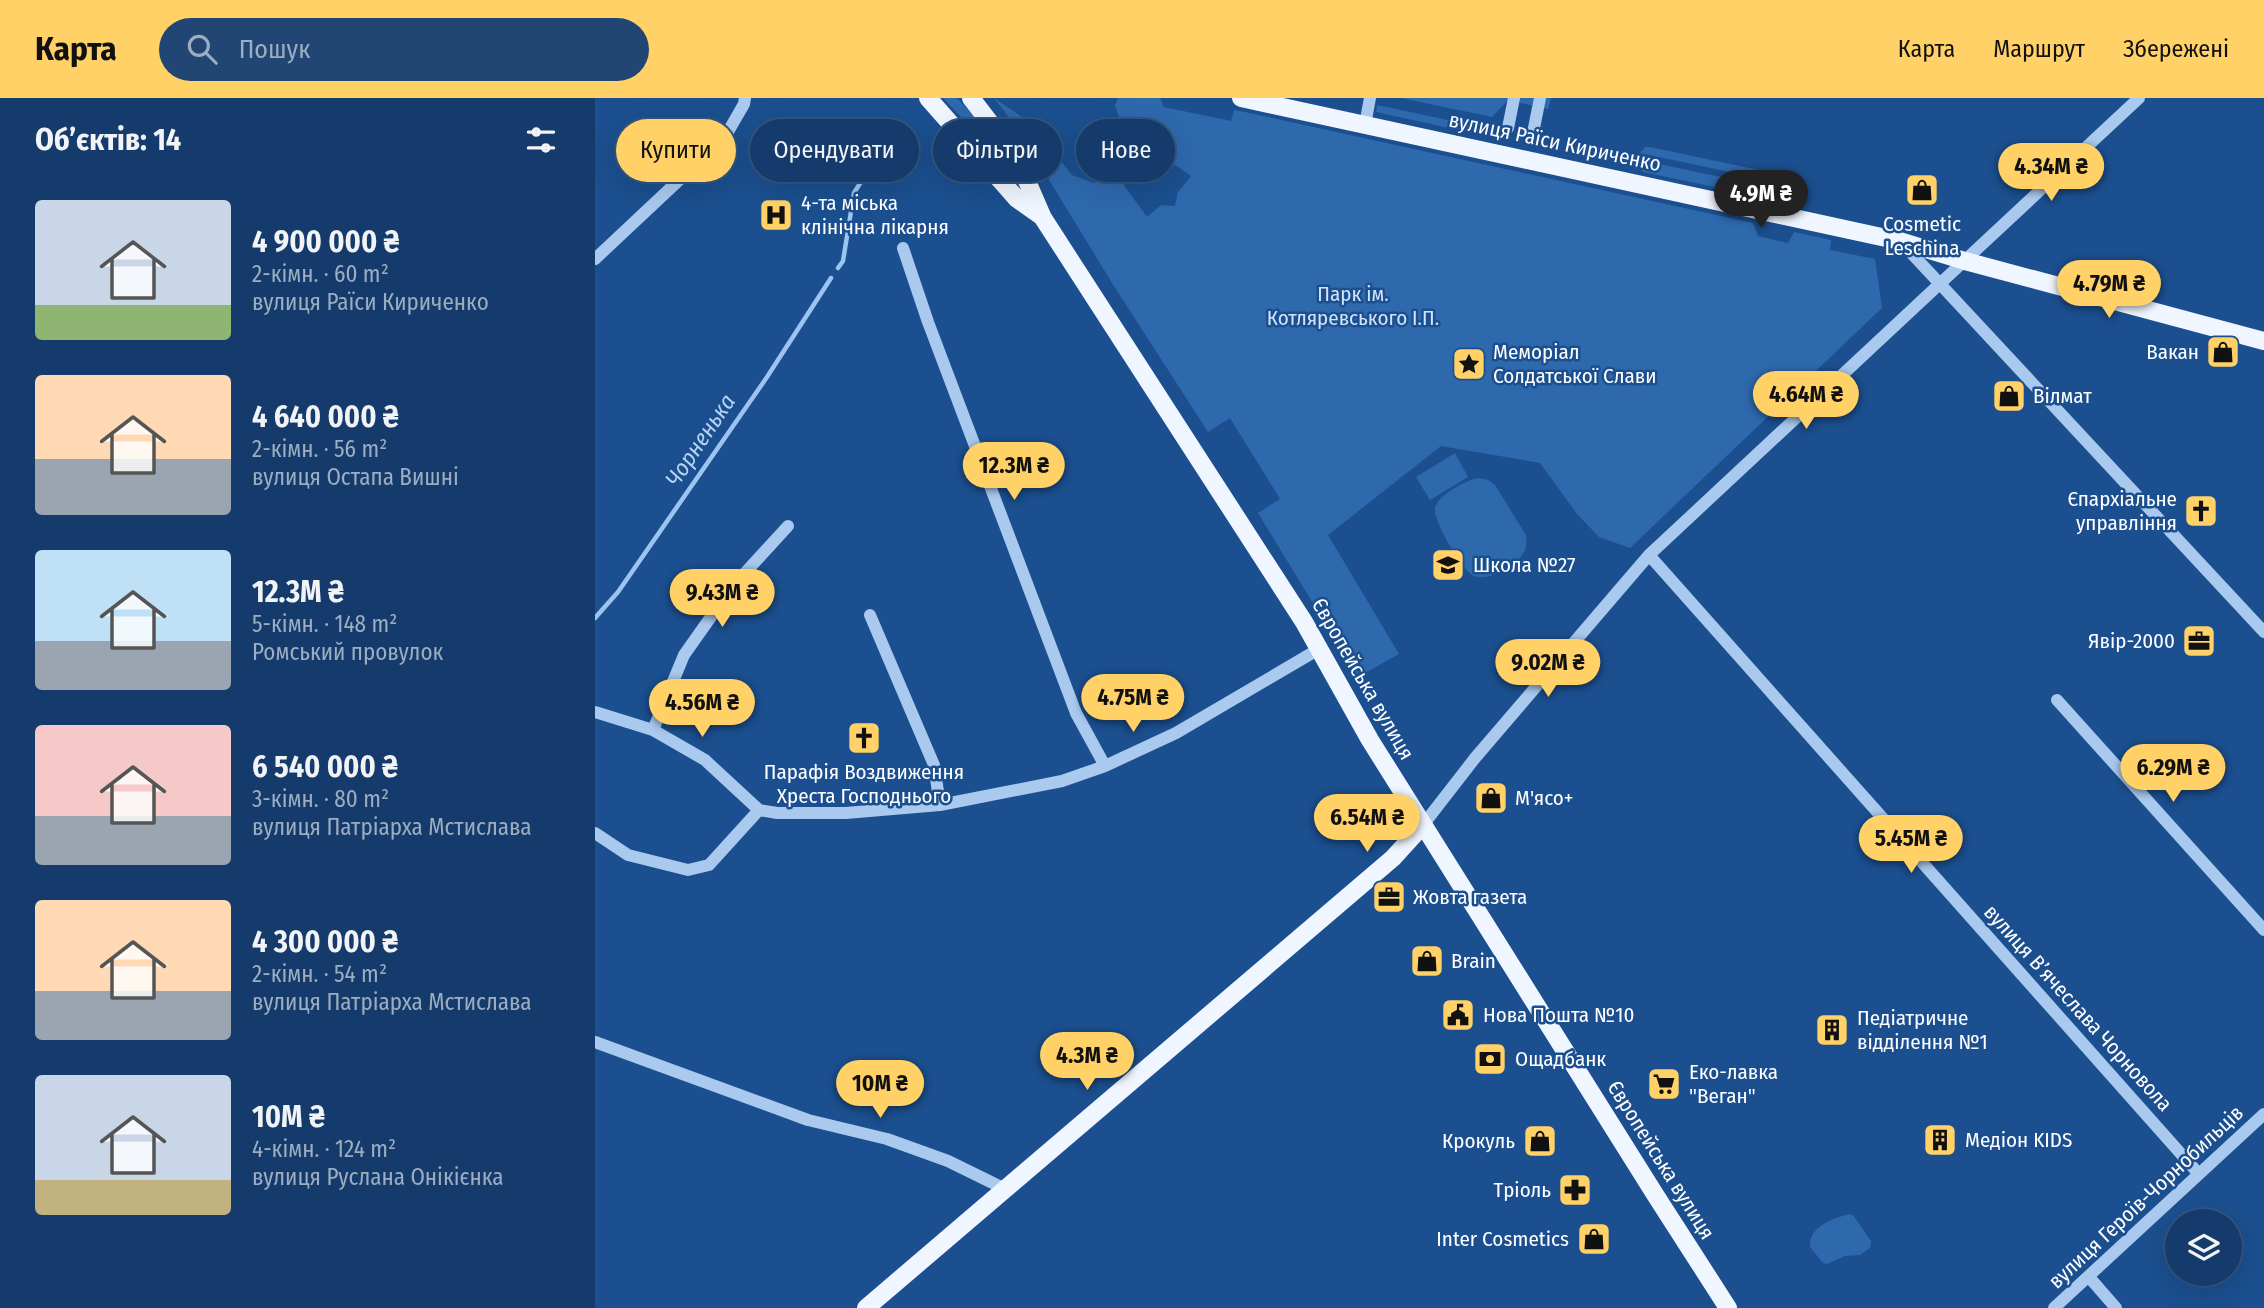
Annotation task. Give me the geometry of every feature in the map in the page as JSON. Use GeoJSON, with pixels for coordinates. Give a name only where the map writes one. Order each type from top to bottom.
{"type":"FeatureCollection","features":[{"type":"Feature","properties":{"kind":"main road","name":"Європейська вулиця"},"geometry":{"type":"LineString","coordinates":[[927,98],[1017,199],[1044,218]]}},
{"type":"Feature","properties":{"kind":"main road","name":"Європейська вулиця"},"geometry":{"type":"LineString","coordinates":[[971,98],[1017,158],[1044,218],[1304,622],[1370,740],[1728,1308]]}},
{"type":"Feature","properties":{"kind":"main road","name":"вулиця Раїси Кириченко"},"geometry":{"type":"LineString","coordinates":[[1241,98],[1900,241],[2264,341]]}},
{"type":"Feature","properties":{"kind":"main road"},"geometry":{"type":"LineString","coordinates":[[866,1308],[1003,1188],[1393,858],[1423,825]]}},
{"type":"Feature","properties":{"kind":"street"},"geometry":{"type":"LineString","coordinates":[[595,259],[725,137],[745,98]]}},
{"type":"Feature","properties":{"kind":"street"},"geometry":{"type":"LineString","coordinates":[[1365,125],[1370,98]]}},
{"type":"Feature","properties":{"kind":"street"},"geometry":{"type":"LineString","coordinates":[[1508,128],[1514,98]]}},
{"type":"Feature","properties":{"kind":"street"},"geometry":{"type":"LineString","coordinates":[[1533,133],[1540,98]]}},
{"type":"Feature","properties":{"kind":"street"},"geometry":{"type":"LineString","coordinates":[[1423,825],[1475,758],[1649,555],[2139,98]]}},
{"type":"Feature","properties":{"kind":"street"},"geometry":{"type":"LineString","coordinates":[[1900,241],[2264,632]]}},
{"type":"Feature","properties":{"kind":"street"},"geometry":{"type":"LineString","coordinates":[[903,248],[928,322],[1076,713],[1105,766]]}},
{"type":"Feature","properties":{"kind":"street"},"geometry":{"type":"LineString","coordinates":[[653,730],[684,655],[732,587],[788,526]]}},
{"type":"Feature","properties":{"kind":"street","name":"вулиця Вʼячеслава Чорновола"},"geometry":{"type":"LineString","coordinates":[[1649,555],[2198,1173]]}},
{"type":"Feature","properties":{"kind":"street"},"geometry":{"type":"LineString","coordinates":[[870,615],[934,765],[940,805]]}},
{"type":"Feature","properties":{"kind":"street"},"geometry":{"type":"LineString","coordinates":[[595,712],[653,730],[705,760],[759,810],[777,813],[846,813],[940,805],[1062,781],[1105,766],[1176,733],[1319,649]]}},
{"type":"Feature","properties":{"kind":"street"},"geometry":{"type":"LineString","coordinates":[[2057,700],[2264,930]]}},
{"type":"Feature","properties":{"kind":"street"},"geometry":{"type":"LineString","coordinates":[[595,833],[628,855],[688,870],[709,865],[759,810]]}},
{"type":"Feature","properties":{"kind":"street"},"geometry":{"type":"LineString","coordinates":[[595,1042],[808,1120],[887,1139],[948,1161],[1003,1188]]}},
{"type":"Feature","properties":{"kind":"street","name":"вулиця Героїв-Чорнобильців"},"geometry":{"type":"LineString","coordinates":[[2054,1308],[2264,1114]]}},
{"type":"Feature","properties":{"kind":"street"},"geometry":{"type":"LineString","coordinates":[[2089,1277],[2116,1308]]}},
{"type":"Feature","properties":{"kind":"green space"},"geometry":{"type":"Polygon","coordinates":[[[943,98],[957,98],[976,119],[963,119],[943,98]]]}},
{"type":"Feature","properties":{"kind":"green space","name":"Парк ім. Котляревського І.П."},"geometry":{"type":"Polygon","coordinates":[[[994,98],[1025,119],[1010,119],[994,98]]]}},
{"type":"Feature","properties":{"kind":"green space","name":"Парк ім. Котляревського І.П."},"geometry":{"type":"Polygon","coordinates":[[[1118,98],[1160,98],[1164,107],[1231,121],[1234,110],[1245,112],[1753,223],[1758,236],[1788,243],[1794,232],[1831,240],[1830,250],[1875,259],[1882,308],[1630,548],[1599,537],[1577,514],[1540,463],[1441,446],[1328,535],[1399,654],[1358,677],[1258,513],[1280,499],[1230,418],[1208,432],[1050,182],[1062,182],[1062,163],[1076,176],[1076,182],[1122,182],[1147,217],[1161,205],[1175,206],[1178,192],[1191,176],[1175,165],[1175,119],[1120,119],[1115,106],[1118,98]]]}},
{"type":"Feature","properties":{"kind":"green space"},"geometry":{"type":"Polygon","coordinates":[[[1401,98],[1551,98],[1548,109],[1508,100],[1492,117],[1401,98]]]}},
{"type":"Feature","properties":{"kind":"green space"},"geometry":{"type":"Polygon","coordinates":[[[1377,105],[1509,133],[1508,141],[1376,112],[1377,105]]]}},
{"type":"Feature","properties":{"kind":"green space"},"geometry":{"type":"Polygon","coordinates":[[[1645,147],[1801,179],[1800,187],[1640,153],[1645,147]]]}},
{"type":"Feature","properties":{"kind":"green space"},"geometry":{"type":"Polygon","coordinates":[[[1639,160],[1798,193],[1796,204],[1643,172],[1639,160]]]}},
{"type":"Feature","properties":{"kind":"green space"},"geometry":{"type":"Polygon","coordinates":[[[1455,453],[1468,477],[1430,500],[1416,477],[1455,453]]]}},
{"type":"Feature","properties":{"kind":"green space"},"geometry":{"type":"Polygon","coordinates":[[[1478,478],[1495,485],[1526,535],[1526,548],[1520,557],[1498,572],[1484,577],[1472,575],[1460,562],[1443,532],[1435,508],[1447,493],[1478,478]]]}},
{"type":"Feature","properties":{"kind":"green space"},"geometry":{"type":"Polygon","coordinates":[[[1849,1214],[1853,1215],[1871,1241],[1870,1248],[1860,1255],[1845,1256],[1827,1264],[1823,1263],[1810,1247],[1813,1234],[1823,1224],[1849,1214]]]}},
{"type":"Feature","properties":{"kind":"waterway","name":"Чорненька"},"geometry":{"type":"LineString","coordinates":[[838,268],[843,261],[854,193],[861,182]]}},
{"type":"Feature","properties":{"kind":"waterway","name":"Чорненька"},"geometry":{"type":"LineString","coordinates":[[595,618],[618,592],[767,377],[831,278]]}},
{"type":"Feature","properties":{"kind":"place","name":"Cosmetic Leschina"},"geometry":{"type":"Point","coordinates":[1922,190]}},
{"type":"Feature","properties":{"kind":"place","name":"4-та міська клінічна лікарня"},"geometry":{"type":"Point","coordinates":[776,215]}},
{"type":"Feature","properties":{"kind":"place","name":"Вакан"},"geometry":{"type":"Point","coordinates":[2223,352]}},
{"type":"Feature","properties":{"kind":"place","name":"Меморіал Солдатської Слави"},"geometry":{"type":"Point","coordinates":[1469,364]}},
{"type":"Feature","properties":{"kind":"place","name":"Вілмат"},"geometry":{"type":"Point","coordinates":[2009,396]}},
{"type":"Feature","properties":{"kind":"place","name":"Єпархіальне управління"},"geometry":{"type":"Point","coordinates":[2201,511]}},
{"type":"Feature","properties":{"kind":"place","name":"Школа №27"},"geometry":{"type":"Point","coordinates":[1448,565]}},
{"type":"Feature","properties":{"kind":"place","name":"Явір-2000"},"geometry":{"type":"Point","coordinates":[2199,641]}},
{"type":"Feature","properties":{"kind":"place","name":"Парафія Воздвиження Хреста Господнього"},"geometry":{"type":"Point","coordinates":[864,738]}},
{"type":"Feature","properties":{"kind":"place","name":"М'ясо+"},"geometry":{"type":"Point","coordinates":[1491,798]}},
{"type":"Feature","properties":{"kind":"place","name":"Жовта газета"},"geometry":{"type":"Point","coordinates":[1389,897]}},
{"type":"Feature","properties":{"kind":"place","name":"Brain"},"geometry":{"type":"Point","coordinates":[1427,961]}},
{"type":"Feature","properties":{"kind":"place","name":"Нова Пошта №10"},"geometry":{"type":"Point","coordinates":[1458,1015]}},
{"type":"Feature","properties":{"kind":"place","name":"Педіатричне відділення №1"},"geometry":{"type":"Point","coordinates":[1832,1030]}},
{"type":"Feature","properties":{"kind":"place","name":"Ощадбанк"},"geometry":{"type":"Point","coordinates":[1490,1059]}},
{"type":"Feature","properties":{"kind":"place","name":"Еко-лавка \"Веган\""},"geometry":{"type":"Point","coordinates":[1664,1084]}},
{"type":"Feature","properties":{"kind":"place","name":"Медіон KIDS"},"geometry":{"type":"Point","coordinates":[1940,1140]}},
{"type":"Feature","properties":{"kind":"place","name":"Крокуль"},"geometry":{"type":"Point","coordinates":[1540,1141]}},
{"type":"Feature","properties":{"kind":"place","name":"Тріоль"},"geometry":{"type":"Point","coordinates":[1575,1190]}},
{"type":"Feature","properties":{"kind":"place","name":"Inter Cosmetics"},"geometry":{"type":"Point","coordinates":[1594,1239]}}]}
